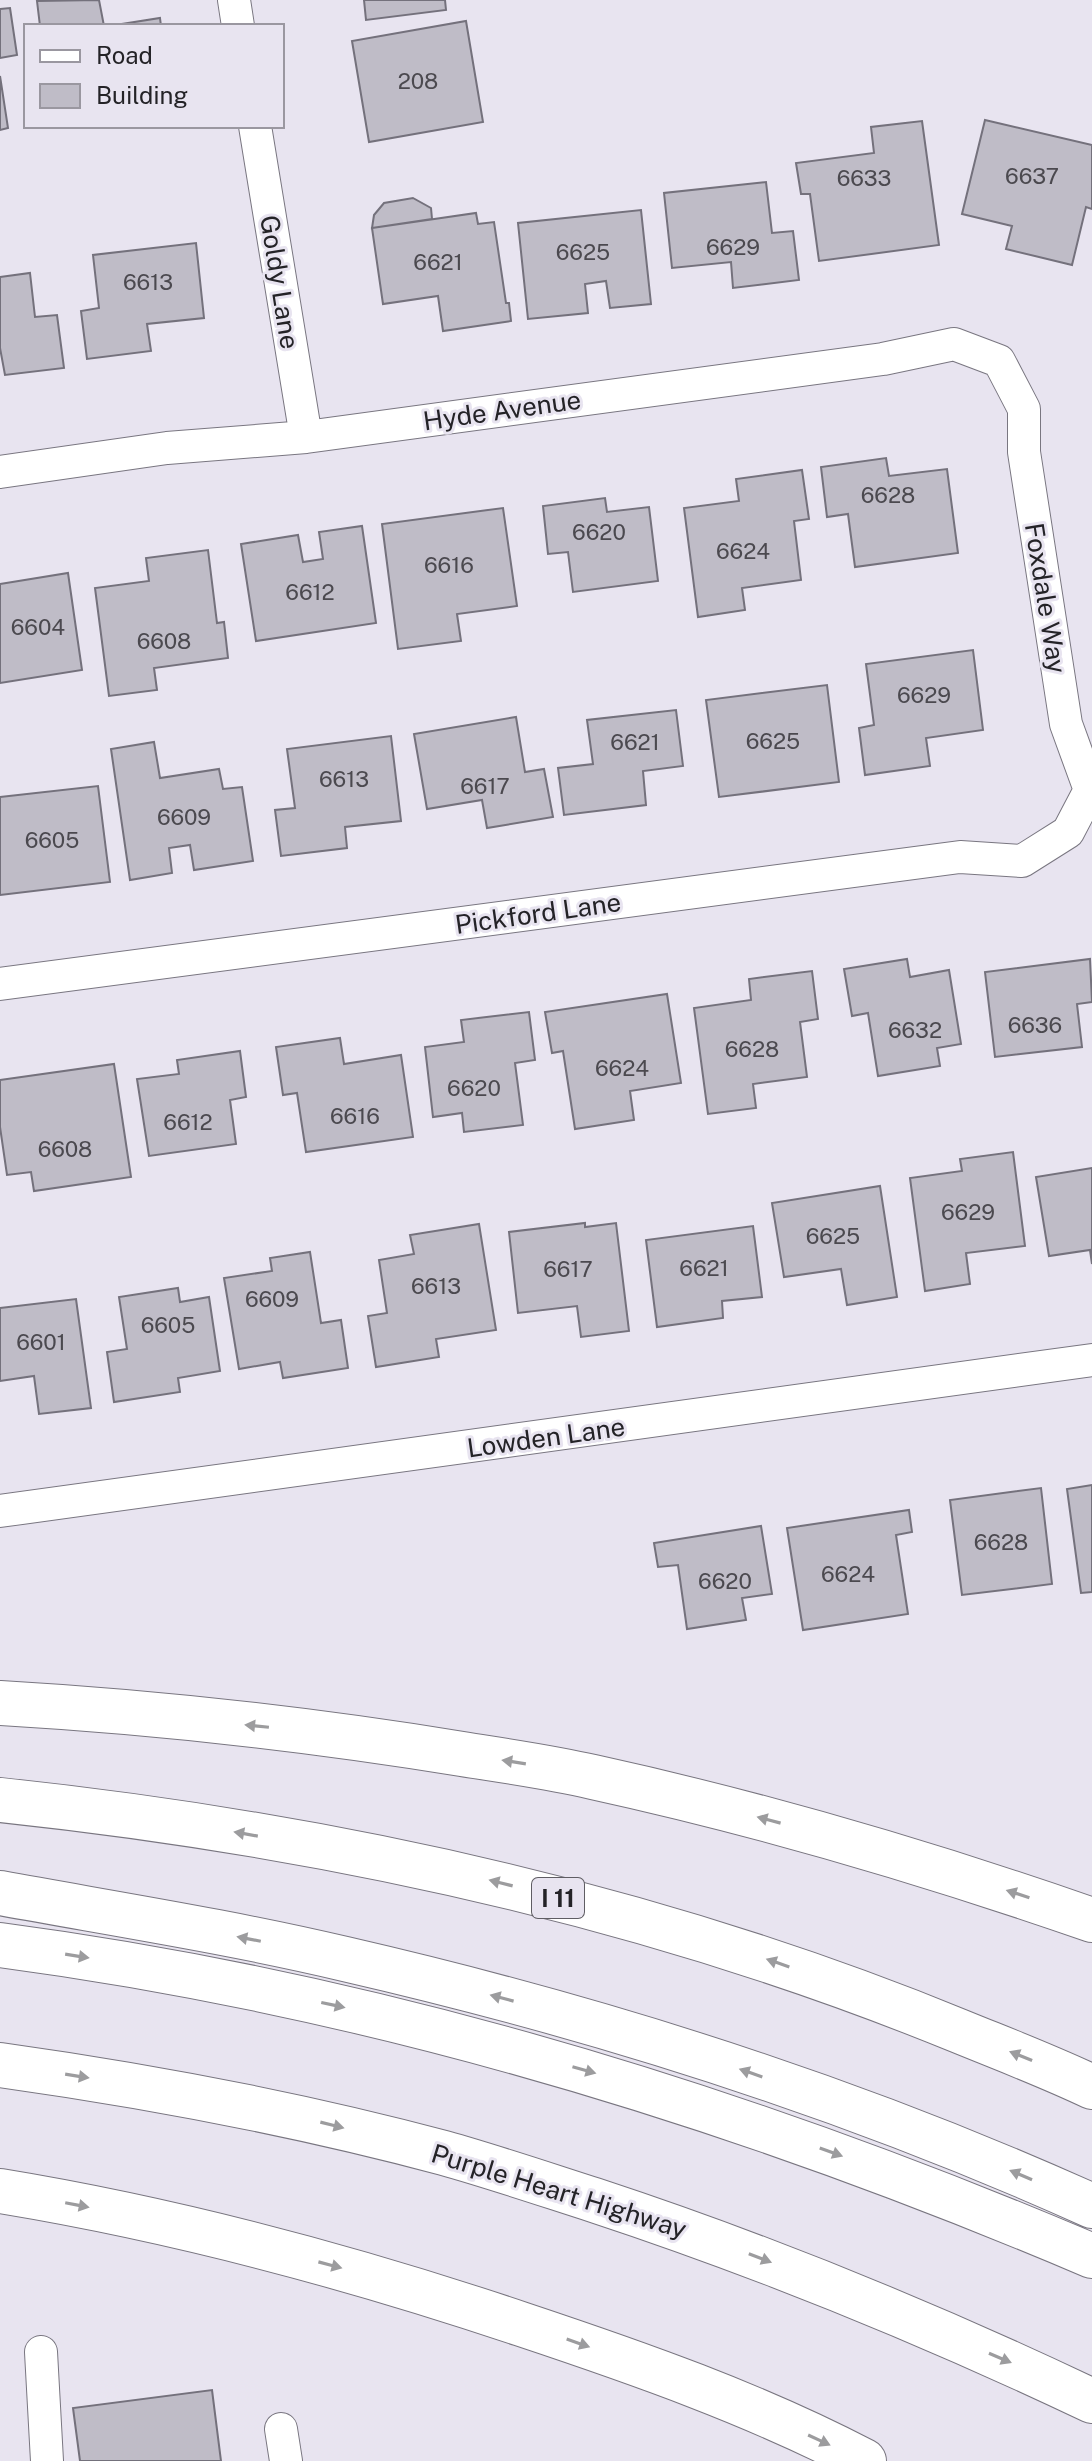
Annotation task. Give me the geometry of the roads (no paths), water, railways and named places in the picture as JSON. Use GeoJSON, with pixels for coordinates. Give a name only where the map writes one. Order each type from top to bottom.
{"type":"FeatureCollection","features":[{"type":"Feature","properties":{"kind":"highway"},"geometry":{"type":"LineString","coordinates":[[0,1703],[141,1713],[323,1733],[591,1776],[859,1845],[1092,1920]]}},
{"type":"Feature","properties":{"kind":"highway","name":"I 11"},"geometry":{"type":"LineString","coordinates":[[0,1800],[191,1824],[410,1863],[527,1889],[716,1942],[848,1987],[1055,2069],[1092,2087]]}},
{"type":"Feature","properties":{"kind":"highway"},"geometry":{"type":"LineString","coordinates":[[0,1893],[343,1958],[609,2028],[810,2093],[967,2153],[1092,2206]]}},
{"type":"Feature","properties":{"kind":"highway"},"geometry":{"type":"LineString","coordinates":[[0,1945],[124,1963],[272,1992],[539,2057],[788,2136],[932,2189],[1092,2256]]}},
{"type":"Feature","properties":{"kind":"highway","name":"Purple Heart Highway"},"geometry":{"type":"LineString","coordinates":[[0,2065],[148,2087],[298,2117],[447,2154],[526,2178],[687,2231],[804,2274],[1092,2401]]}},
{"type":"Feature","properties":{"kind":"highway"},"geometry":{"type":"LineString","coordinates":[[0,2191],[184,2227],[428,2293],[645,2367],[720,2396],[864,2461]]}},
{"type":"Feature","properties":{"kind":"street"},"geometry":{"type":"LineString","coordinates":[[234,0],[238,24]]}},
{"type":"Feature","properties":{"kind":"street","name":"Goldy Lane"},"geometry":{"type":"LineString","coordinates":[[255,128],[306,437]]}},
{"type":"Feature","properties":{"kind":"street","name":"Hyde Avenue"},"geometry":{"type":"LineString","coordinates":[[0,472],[167,448],[306,437],[883,359],[954,344],[999,361]]}},
{"type":"Feature","properties":{"kind":"street","name":"Foxdale Way"},"geometry":{"type":"LineString","coordinates":[[999,361],[1024,409],[1024,452],[1066,724],[1090,790],[1068,832]]}},
{"type":"Feature","properties":{"kind":"street","name":"Pickford Lane"},"geometry":{"type":"LineString","coordinates":[[0,984],[960,857],[1022,861],[1068,832]]}},
{"type":"Feature","properties":{"kind":"street","name":"Lowden Lane"},"geometry":{"type":"LineString","coordinates":[[0,1511],[1092,1360]]}},
{"type":"Feature","properties":{"kind":"street"},"geometry":{"type":"LineString","coordinates":[[41,2352],[47,2461]]}},
{"type":"Feature","properties":{"kind":"street"},"geometry":{"type":"LineString","coordinates":[[281,2429],[286,2461]]}}]}
